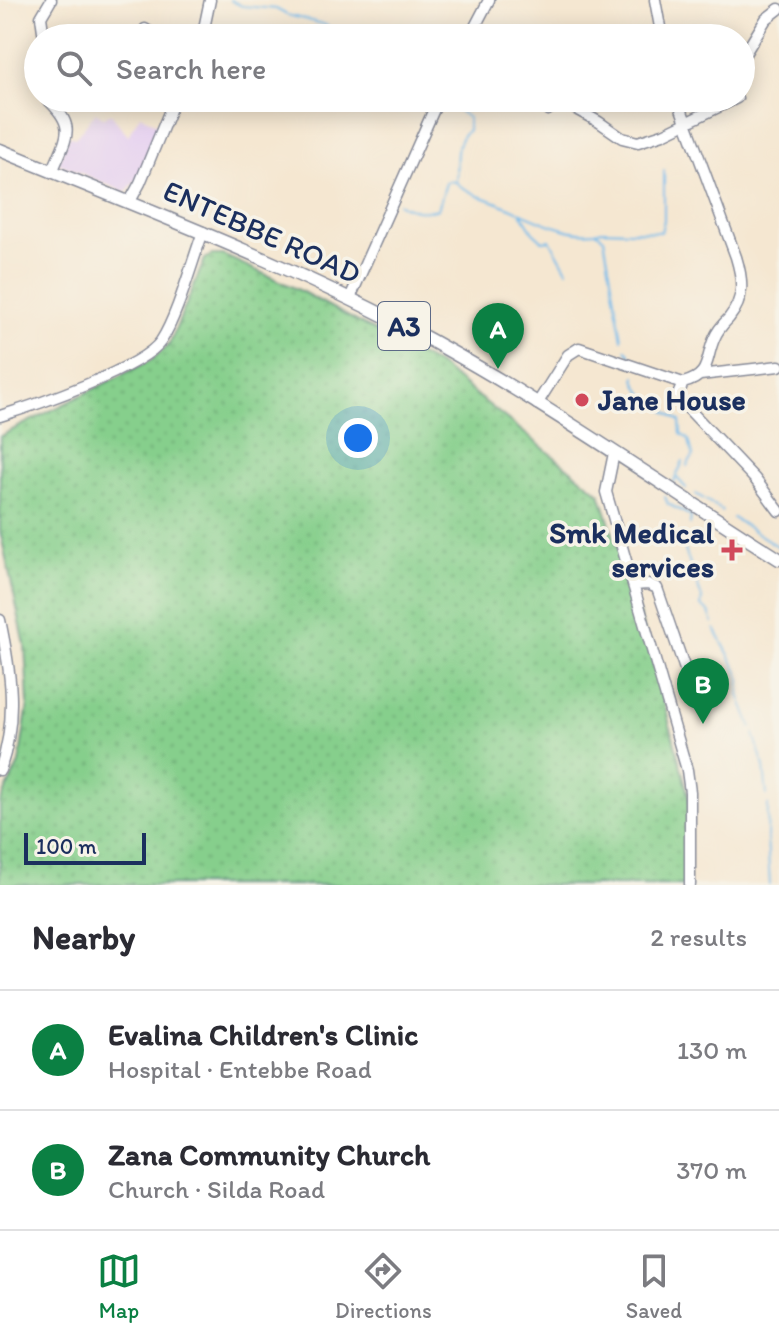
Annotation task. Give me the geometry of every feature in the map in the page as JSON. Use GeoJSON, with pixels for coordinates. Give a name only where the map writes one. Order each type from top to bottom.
{"type":"FeatureCollection","features":[{"type":"Feature","properties":{"kind":"main road","name":"ENTEBBE ROAD"},"geometry":{"type":"LineString","coordinates":[[0,150],[203,232],[350,298],[455,354],[685,496],[779,559]]}},
{"type":"Feature","properties":{"kind":"street"},"geometry":{"type":"LineString","coordinates":[[42,24],[41,17],[51,0]]}},
{"type":"Feature","properties":{"kind":"street"},"geometry":{"type":"LineString","coordinates":[[205,24],[210,0]]}},
{"type":"Feature","properties":{"kind":"street"},"geometry":{"type":"LineString","coordinates":[[476,24],[489,0]]}},
{"type":"Feature","properties":{"kind":"street"},"geometry":{"type":"LineString","coordinates":[[655,0],[659,24]]}},
{"type":"Feature","properties":{"kind":"street"},"geometry":{"type":"LineString","coordinates":[[755,37],[766,19],[779,9]]}},
{"type":"Feature","properties":{"kind":"street"},"geometry":{"type":"LineString","coordinates":[[52,172],[66,140],[67,126],[61,112]]}},
{"type":"Feature","properties":{"kind":"street"},"geometry":{"type":"LineString","coordinates":[[129,203],[169,112]]}},
{"type":"Feature","properties":{"kind":"street"},"geometry":{"type":"LineString","coordinates":[[350,298],[433,112]]}},
{"type":"Feature","properties":{"kind":"street"},"geometry":{"type":"LineString","coordinates":[[580,112],[622,138],[633,141],[663,134],[707,112]]}},
{"type":"Feature","properties":{"kind":"street"},"geometry":{"type":"LineString","coordinates":[[682,112],[709,177],[742,277],[738,304],[714,337],[709,359],[700,375]]}},
{"type":"Feature","properties":{"kind":"street"},"geometry":{"type":"LineString","coordinates":[[0,416],[61,396],[156,347],[167,330],[203,232]]}},
{"type":"Feature","properties":{"kind":"street"},"geometry":{"type":"LineString","coordinates":[[537,404],[568,355],[579,348],[683,383],[700,375],[779,366]]}},
{"type":"Feature","properties":{"kind":"street"},"geometry":{"type":"LineString","coordinates":[[683,383],[679,399],[755,479],[779,511]]}},
{"type":"Feature","properties":{"kind":"street"},"geometry":{"type":"LineString","coordinates":[[614,453],[606,492],[687,770],[691,830],[690,885]]}},
{"type":"Feature","properties":{"kind":"street"},"geometry":{"type":"LineString","coordinates":[[634,585],[648,584],[657,588],[688,678]]}},
{"type":"Feature","properties":{"kind":"street"},"geometry":{"type":"LineString","coordinates":[[0,620],[11,672],[13,713],[0,770]]}},
{"type":"Feature","properties":{"kind":"shaded area"},"geometry":{"type":"Polygon","coordinates":[[[96,112],[104,118],[110,113],[128,136],[140,115],[160,126],[139,178],[125,192],[58,163],[69,136],[75,138],[96,112]]]}},
{"type":"Feature","properties":{"kind":"green space"},"geometry":{"type":"Polygon","coordinates":[[[223,255],[297,289],[440,366],[600,493],[647,639],[689,799],[686,885],[0,885],[0,803],[19,763],[28,704],[25,645],[0,531],[0,436],[152,360],[169,345],[205,259],[223,255]]]}},
{"type":"Feature","properties":{"kind":"waterway"},"geometry":{"type":"LineString","coordinates":[[230,0],[242,6],[276,9],[323,24]]}},
{"type":"Feature","properties":{"kind":"waterway"},"geometry":{"type":"LineString","coordinates":[[460,112],[468,118],[468,130],[458,147],[456,182],[478,196],[557,227],[589,233],[602,230],[661,232],[664,220],[664,170]]}},
{"type":"Feature","properties":{"kind":"waterway"},"geometry":{"type":"LineString","coordinates":[[398,203],[418,210],[438,209],[446,183],[456,182]]}},
{"type":"Feature","properties":{"kind":"waterway"},"geometry":{"type":"LineString","coordinates":[[521,213],[533,232],[543,241],[550,240],[567,270]]}},
{"type":"Feature","properties":{"kind":"waterway"},"geometry":{"type":"LineString","coordinates":[[597,233],[604,238],[622,339]]}},
{"type":"Feature","properties":{"kind":"waterway"},"geometry":{"type":"LineString","coordinates":[[626,349],[634,361]]}},
{"type":"Feature","properties":{"kind":"waterway"},"geometry":{"type":"LineString","coordinates":[[635,376],[640,390],[680,421],[681,434],[687,438]]}},
{"type":"Feature","properties":{"kind":"waterway"},"geometry":{"type":"LineString","coordinates":[[687,466],[693,455],[689,440]]}},
{"type":"Feature","properties":{"kind":"waterway"},"geometry":{"type":"LineString","coordinates":[[674,482],[683,461]]}},
{"type":"Feature","properties":{"kind":"waterway"},"geometry":{"type":"LineString","coordinates":[[677,478],[686,488]]}},
{"type":"Feature","properties":{"kind":"waterway"},"geometry":{"type":"LineString","coordinates":[[696,494],[723,511]]}},
{"type":"Feature","properties":{"kind":"waterway"},"geometry":{"type":"LineString","coordinates":[[665,497],[668,504],[691,516],[690,524]]}},
{"type":"Feature","properties":{"kind":"waterway"},"geometry":{"type":"LineString","coordinates":[[733,518],[779,547]]}},
{"type":"Feature","properties":{"kind":"waterway"},"geometry":{"type":"LineString","coordinates":[[685,550],[702,598],[701,606],[709,612],[713,623]]}},
{"type":"Feature","properties":{"kind":"waterway"},"geometry":{"type":"LineString","coordinates":[[715,629],[737,670],[739,695],[752,728]]}},
{"type":"Feature","properties":{"kind":"waterway"},"geometry":{"type":"LineString","coordinates":[[754,734],[764,767],[767,795]]}},
{"type":"Feature","properties":{"kind":"waterway"},"geometry":{"type":"LineString","coordinates":[[768,805],[770,885]]}},
{"type":"Feature","properties":{"kind":"place","name":"Evalina Children's Clinic"},"geometry":{"type":"Point","coordinates":[498,369]}},
{"type":"Feature","properties":{"kind":"place","name":"Jane House"},"geometry":{"type":"Point","coordinates":[582,400]}},
{"type":"Feature","properties":{"kind":"place","name":"Smk Medical services"},"geometry":{"type":"Point","coordinates":[732,550]}},
{"type":"Feature","properties":{"kind":"place","name":"Zana Community Church"},"geometry":{"type":"Point","coordinates":[703,724]}}]}
